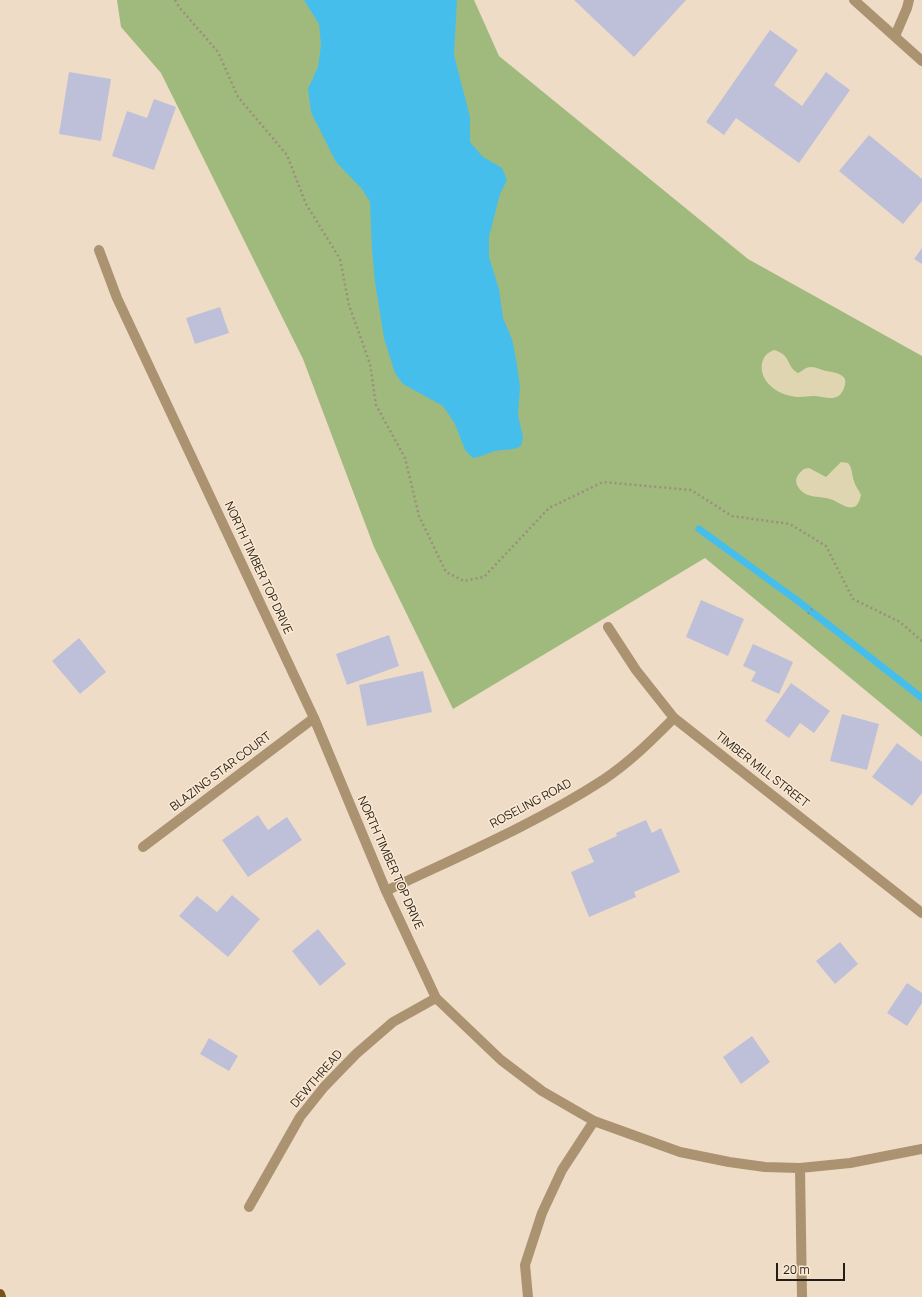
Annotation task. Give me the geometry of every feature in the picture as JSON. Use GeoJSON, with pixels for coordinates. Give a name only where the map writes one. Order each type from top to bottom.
{"type":"FeatureCollection","features":[{"type":"Feature","properties":{"kind":"street"},"geometry":{"type":"LineString","coordinates":[[854,0],[922,61]]}},
{"type":"Feature","properties":{"kind":"street"},"geometry":{"type":"LineString","coordinates":[[895,36],[909,0]]}},
{"type":"Feature","properties":{"kind":"street","name":"NORTH TIMBER TOP DRIVE"},"geometry":{"type":"LineString","coordinates":[[99,250],[117,298],[314,718],[386,892],[436,998],[501,1060],[542,1091],[594,1121],[680,1152],[729,1162],[765,1167],[800,1168],[850,1163],[922,1149]]}},
{"type":"Feature","properties":{"kind":"street","name":"TIMBER MILL STREET"},"geometry":{"type":"LineString","coordinates":[[608,626],[636,670],[674,718],[922,913]]}},
{"type":"Feature","properties":{"kind":"street","name":"BLAZING STAR COURT"},"geometry":{"type":"LineString","coordinates":[[143,846],[314,718]]}},
{"type":"Feature","properties":{"kind":"street","name":"ROSELING ROAD"},"geometry":{"type":"LineString","coordinates":[[386,892],[524,825],[603,780],[638,753],[674,718]]}},
{"type":"Feature","properties":{"kind":"street","name":"DEWTHREAD"},"geometry":{"type":"LineString","coordinates":[[249,1207],[300,1117],[324,1087],[356,1054],[393,1022],[436,998]]}},
{"type":"Feature","properties":{"kind":"street"},"geometry":{"type":"LineString","coordinates":[[528,1297],[525,1265],[542,1213],[562,1170],[594,1121]]}},
{"type":"Feature","properties":{"kind":"street"},"geometry":{"type":"LineString","coordinates":[[800,1168],[802,1297]]}},
{"type":"Feature","properties":{"kind":"path"},"geometry":{"type":"LineString","coordinates":[[175,0],[179,7],[218,52],[238,97],[287,155],[306,204],[340,258],[349,305],[370,364],[376,405],[405,458],[419,516],[446,572],[464,581],[484,577],[549,508],[603,482],[691,490],[732,516],[790,524],[826,546],[853,599],[900,622],[922,642]]}},
{"type":"Feature","properties":{"kind":"path"},"geometry":{"type":"LineString","coordinates":[[808,614],[814,606]]}},
{"type":"Feature","properties":{"kind":"green space"},"geometry":{"type":"Polygon","coordinates":[[[117,0],[474,0],[499,56],[748,259],[922,356],[922,737],[705,558],[453,709],[374,547],[303,359],[161,73],[121,27],[117,0]]]}},
{"type":"Feature","properties":{"kind":"sand"},"geometry":{"type":"Polygon","coordinates":[[[774,350],[784,355],[792,368],[798,373],[806,368],[815,367],[841,375],[845,380],[844,388],[835,398],[813,396],[797,397],[779,392],[769,385],[763,375],[762,369],[762,363],[765,357],[774,350]]]}},
{"type":"Feature","properties":{"kind":"sand"},"geometry":{"type":"Polygon","coordinates":[[[841,462],[848,463],[850,465],[853,478],[861,495],[856,506],[848,507],[830,499],[809,495],[800,490],[797,485],[797,478],[804,469],[809,468],[826,477],[841,462]]]}},
{"type":"Feature","properties":{"kind":"water"},"geometry":{"type":"Polygon","coordinates":[[[304,0],[457,0],[454,55],[470,117],[470,142],[483,157],[502,168],[507,180],[500,194],[489,237],[489,257],[499,289],[503,318],[512,339],[516,359],[520,386],[518,415],[523,437],[521,446],[513,449],[496,451],[473,458],[465,450],[455,424],[443,406],[403,384],[395,373],[384,338],[375,282],[370,202],[362,189],[336,162],[311,112],[308,89],[318,67],[321,45],[319,24],[304,0]]]}},
{"type":"Feature","properties":{"kind":"building"},"geometry":{"type":"Polygon","coordinates":[[[574,0],[686,0],[634,57],[574,0]]]}},
{"type":"Feature","properties":{"kind":"building"},"geometry":{"type":"Polygon","coordinates":[[[770,30],[798,50],[774,85],[802,106],[826,72],[850,90],[799,163],[736,118],[724,135],[706,122],[770,30]]]}},
{"type":"Feature","properties":{"kind":"building"},"geometry":{"type":"Polygon","coordinates":[[[69,72],[111,79],[101,141],[59,134],[69,72]]]}},
{"type":"Feature","properties":{"kind":"building"},"geometry":{"type":"Polygon","coordinates":[[[154,99],[176,107],[154,170],[112,156],[127,111],[147,118],[154,99]]]}},
{"type":"Feature","properties":{"kind":"building"},"geometry":{"type":"Polygon","coordinates":[[[869,135],[922,179],[922,201],[903,224],[839,171],[869,135]]]}},
{"type":"Feature","properties":{"kind":"building"},"geometry":{"type":"Polygon","coordinates":[[[922,248],[922,264],[914,259],[922,248]]]}},
{"type":"Feature","properties":{"kind":"building"},"geometry":{"type":"Polygon","coordinates":[[[220,307],[229,333],[195,344],[186,318],[220,307]]]}},
{"type":"Feature","properties":{"kind":"building"},"geometry":{"type":"Polygon","coordinates":[[[701,600],[744,619],[728,656],[686,637],[701,600]]]}},
{"type":"Feature","properties":{"kind":"building"},"geometry":{"type":"Polygon","coordinates":[[[389,635],[399,666],[347,685],[336,654],[389,635]]]}},
{"type":"Feature","properties":{"kind":"building"},"geometry":{"type":"Polygon","coordinates":[[[79,638],[106,672],[80,694],[52,661],[79,638]]]}},
{"type":"Feature","properties":{"kind":"building"},"geometry":{"type":"Polygon","coordinates":[[[753,644],[793,662],[779,694],[751,681],[756,672],[743,666],[753,644]]]}},
{"type":"Feature","properties":{"kind":"building"},"geometry":{"type":"Polygon","coordinates":[[[423,671],[432,712],[367,726],[359,685],[423,671]]]}},
{"type":"Feature","properties":{"kind":"building"},"geometry":{"type":"Polygon","coordinates":[[[791,683],[830,711],[814,733],[800,723],[789,738],[765,721],[791,683]]]}},
{"type":"Feature","properties":{"kind":"building"},"geometry":{"type":"Polygon","coordinates":[[[842,714],[879,724],[867,770],[830,761],[842,714]]]}},
{"type":"Feature","properties":{"kind":"building"},"geometry":{"type":"Polygon","coordinates":[[[897,743],[922,762],[922,793],[912,806],[872,777],[897,743]]]}},
{"type":"Feature","properties":{"kind":"building"},"geometry":{"type":"Polygon","coordinates":[[[258,815],[268,830],[287,817],[302,840],[248,877],[222,840],[258,815]]]}},
{"type":"Feature","properties":{"kind":"building"},"geometry":{"type":"Polygon","coordinates":[[[646,820],[652,833],[661,828],[680,872],[634,892],[636,897],[589,917],[571,872],[594,862],[588,849],[617,836],[616,833],[646,820]]]}},
{"type":"Feature","properties":{"kind":"building"},"geometry":{"type":"Polygon","coordinates":[[[232,895],[260,919],[228,957],[179,916],[197,896],[217,912],[232,895]]]}},
{"type":"Feature","properties":{"kind":"building"},"geometry":{"type":"Polygon","coordinates":[[[318,929],[346,964],[320,986],[292,951],[318,929]]]}},
{"type":"Feature","properties":{"kind":"building"},"geometry":{"type":"Polygon","coordinates":[[[840,942],[858,964],[835,984],[816,961],[840,942]]]}},
{"type":"Feature","properties":{"kind":"building"},"geometry":{"type":"Polygon","coordinates":[[[907,983],[922,993],[922,1003],[907,1026],[887,1013],[907,983]]]}},
{"type":"Feature","properties":{"kind":"building"},"geometry":{"type":"Polygon","coordinates":[[[752,1036],[770,1062],[741,1084],[723,1057],[752,1036]]]}},
{"type":"Feature","properties":{"kind":"building"},"geometry":{"type":"Polygon","coordinates":[[[209,1038],[238,1056],[229,1071],[200,1054],[209,1038]]]}},
{"type":"Feature","properties":{"kind":"waterway"},"geometry":{"type":"LineString","coordinates":[[699,529],[798,601],[922,698]]}}]}
